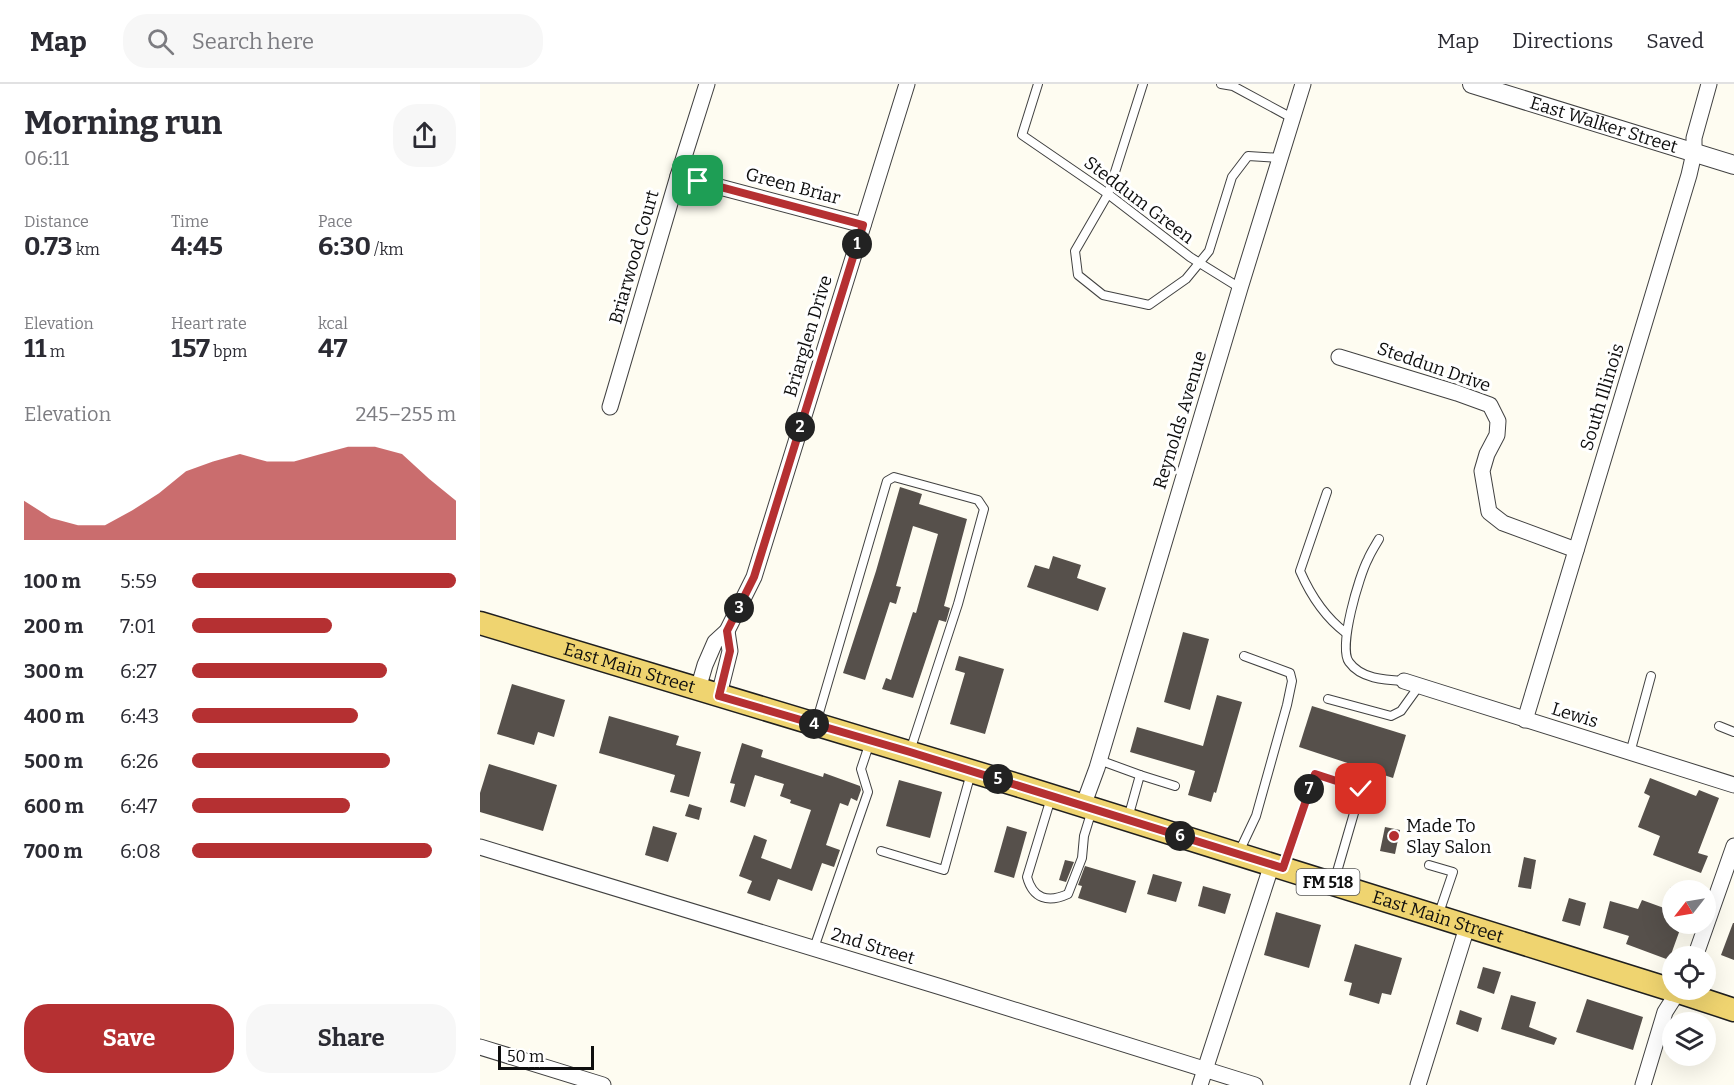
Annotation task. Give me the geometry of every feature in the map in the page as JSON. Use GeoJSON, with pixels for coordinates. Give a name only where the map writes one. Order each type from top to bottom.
{"type":"FeatureCollection","features":[{"type":"Feature","properties":{"kind":"main road","name":"East Main Street"},"geometry":{"type":"LineString","coordinates":[[480,623],[910,752],[1662,986]]}},
{"type":"Feature","properties":{"kind":"main road","name":"East Main Street"},"geometry":{"type":"LineString","coordinates":[[1705,1000],[1734,1010]]}},
{"type":"Feature","properties":{"kind":"street","name":"Briarwood Court"},"geometry":{"type":"LineString","coordinates":[[610,407],[707,84]]}},
{"type":"Feature","properties":{"kind":"street","name":"Briarglen Drive"},"geometry":{"type":"LineString","coordinates":[[709,692],[705,665],[715,642],[727,631],[754,577],[907,84]]}},
{"type":"Feature","properties":{"kind":"street","name":"Reynolds Avenue"},"geometry":{"type":"LineString","coordinates":[[1088,807],[1098,764],[1303,84]]}},
{"type":"Feature","properties":{"kind":"street","name":"East Walker Street"},"geometry":{"type":"LineString","coordinates":[[1472,84],[1505,89],[1734,165]]}},
{"type":"Feature","properties":{"kind":"street","name":"South Illinois"},"geometry":{"type":"LineString","coordinates":[[1525,720],[1686,186],[1694,153],[1694,138],[1710,84]]}},
{"type":"Feature","properties":{"kind":"street","name":"Green Briar"},"geometry":{"type":"LineString","coordinates":[[678,176],[863,225]]}},
{"type":"Feature","properties":{"kind":"street","name":"Steddun Drive"},"geometry":{"type":"LineString","coordinates":[[1340,357],[1490,405],[1498,421],[1497,435],[1487,454],[1482,471],[1489,512],[1503,523],[1576,550]]}},
{"type":"Feature","properties":{"kind":"street","name":"Briarglen Drive"},"geometry":{"type":"LineString","coordinates":[[709,692],[730,651],[727,631]]}},
{"type":"Feature","properties":{"kind":"street","name":"Lewis"},"geometry":{"type":"LineString","coordinates":[[1411,684],[1734,785]]}},
{"type":"Feature","properties":{"kind":"street"},"geometry":{"type":"LineString","coordinates":[[1699,946],[1734,846]]}},
{"type":"Feature","properties":{"kind":"street","name":"2nd Street"},"geometry":{"type":"LineString","coordinates":[[480,847],[1255,1085]]}},
{"type":"Feature","properties":{"kind":"street"},"geometry":{"type":"LineString","coordinates":[[1200,1085],[1277,866]]}},
{"type":"Feature","properties":{"kind":"street"},"geometry":{"type":"LineString","coordinates":[[1418,1085],[1467,927]]}},
{"type":"Feature","properties":{"kind":"street"},"geometry":{"type":"LineString","coordinates":[[1643,1085],[1665,1012],[1671,1000]]}},
{"type":"Feature","properties":{"kind":"street"},"geometry":{"type":"LineString","coordinates":[[480,1047],[603,1085]]}},
{"type":"Feature","properties":{"kind":"lane","name":"Steddum Green"},"geometry":{"type":"LineString","coordinates":[[1038,84],[1022,135],[1108,194],[1199,263],[1240,288]]}},
{"type":"Feature","properties":{"kind":"lane"},"geometry":{"type":"LineString","coordinates":[[1143,84],[1108,194],[1075,251],[1078,274],[1103,294],[1149,305],[1186,279],[1209,251],[1232,177],[1248,156],[1280,158]]}},
{"type":"Feature","properties":{"kind":"lane"},"geometry":{"type":"LineString","coordinates":[[1221,84],[1233,86],[1292,118]]}},
{"type":"Feature","properties":{"kind":"lane"},"geometry":{"type":"LineString","coordinates":[[815,724],[887,481],[894,477],[978,500],[984,509],[958,604],[910,752]]}},
{"type":"Feature","properties":{"kind":"lane"},"geometry":{"type":"LineString","coordinates":[[1327,492],[1300,571],[1323,609],[1337,627],[1346,633]]}},
{"type":"Feature","properties":{"kind":"lane"},"geometry":{"type":"LineString","coordinates":[[1328,699],[1391,716],[1401,711],[1411,684],[1371,677],[1358,672],[1347,660],[1346,633],[1367,561],[1379,539]]}},
{"type":"Feature","properties":{"kind":"lane"},"geometry":{"type":"LineString","coordinates":[[1239,854],[1256,816],[1293,681],[1290,673],[1244,656]]}},
{"type":"Feature","properties":{"kind":"lane"},"geometry":{"type":"LineString","coordinates":[[1630,753],[1651,676]]}},
{"type":"Feature","properties":{"kind":"lane"},"geometry":{"type":"LineString","coordinates":[[1719,726],[1734,732]]}},
{"type":"Feature","properties":{"kind":"lane"},"geometry":{"type":"LineString","coordinates":[[814,948],[868,792],[861,769],[870,740]]}},
{"type":"Feature","properties":{"kind":"lane"},"geometry":{"type":"LineString","coordinates":[[1098,764],[1175,786]]}},
{"type":"Feature","properties":{"kind":"lane"},"geometry":{"type":"LineString","coordinates":[[881,851],[944,870],[972,772]]}},
{"type":"Feature","properties":{"kind":"lane"},"geometry":{"type":"LineString","coordinates":[[1277,866],[1315,774],[1361,789],[1333,884]]}},
{"type":"Feature","properties":{"kind":"lane"},"geometry":{"type":"LineString","coordinates":[[1127,819],[1140,775]]}},
{"type":"Feature","properties":{"kind":"lane"},"geometry":{"type":"LineString","coordinates":[[1052,796],[1027,877],[1035,894],[1049,899],[1060,898],[1068,894],[1082,858],[1088,807]]}},
{"type":"Feature","properties":{"kind":"lane"},"geometry":{"type":"LineString","coordinates":[[1429,865],[1453,872],[1438,917]]}},
{"type":"Feature","properties":{"kind":"building"},"geometry":{"type":"Polygon","coordinates":[[[900,487],[922,494],[919,504],[967,519],[944,606],[950,608],[946,622],[939,620],[913,698],[882,689],[886,678],[891,680],[913,612],[916,613],[938,534],[913,526],[896,586],[901,587],[896,604],[890,602],[865,680],[843,673],[900,487]]]}},
{"type":"Feature","properties":{"kind":"building"},"geometry":{"type":"Polygon","coordinates":[[[1053,556],[1081,565],[1077,578],[1106,588],[1098,611],[1027,587],[1035,565],[1049,569],[1053,556]]]}},
{"type":"Feature","properties":{"kind":"building"},"geometry":{"type":"Polygon","coordinates":[[[1183,632],[1209,639],[1190,710],[1164,702],[1183,632]]]}},
{"type":"Feature","properties":{"kind":"building"},"geometry":{"type":"Polygon","coordinates":[[[959,656],[1004,669],[985,734],[950,724],[965,673],[955,670],[959,656]]]}},
{"type":"Feature","properties":{"kind":"building"},"geometry":{"type":"Polygon","coordinates":[[[512,684],[565,700],[554,737],[538,732],[534,745],[497,734],[512,684]]]}},
{"type":"Feature","properties":{"kind":"building"},"geometry":{"type":"Polygon","coordinates":[[[1217,695],[1242,702],[1216,793],[1214,792],[1211,802],[1188,795],[1195,771],[1130,752],[1137,727],[1203,746],[1217,695]]]}},
{"type":"Feature","properties":{"kind":"building"},"geometry":{"type":"Polygon","coordinates":[[[1312,706],[1406,735],[1393,778],[1299,747],[1312,706]]]}},
{"type":"Feature","properties":{"kind":"building"},"geometry":{"type":"Polygon","coordinates":[[[609,716],[679,736],[676,745],[701,752],[689,797],[670,792],[675,775],[599,753],[609,716]]]}},
{"type":"Feature","properties":{"kind":"building"},"geometry":{"type":"Polygon","coordinates":[[[742,743],[763,750],[761,757],[823,777],[824,773],[860,786],[857,801],[851,798],[848,806],[840,803],[826,845],[840,850],[834,867],[822,863],[812,891],[778,879],[770,901],[747,893],[752,881],[739,876],[754,835],[767,840],[761,858],[791,869],[811,810],[790,803],[791,800],[780,796],[784,784],[755,775],[745,807],[730,802],[735,784],[730,783],[742,743]]]}},
{"type":"Feature","properties":{"kind":"building"},"geometry":{"type":"Polygon","coordinates":[[[489,764],[557,785],[543,831],[480,812],[480,793],[489,764]]]}},
{"type":"Feature","properties":{"kind":"building"},"geometry":{"type":"Polygon","coordinates":[[[1650,778],[1696,796],[1699,790],[1719,798],[1698,853],[1708,856],[1701,873],[1653,855],[1660,836],[1638,827],[1650,796],[1644,793],[1650,778]]]}},
{"type":"Feature","properties":{"kind":"building"},"geometry":{"type":"Polygon","coordinates":[[[899,780],[942,792],[930,838],[886,826],[899,780]]]}},
{"type":"Feature","properties":{"kind":"building"},"geometry":{"type":"Polygon","coordinates":[[[689,804],[702,808],[699,820],[685,816],[689,804]]]}},
{"type":"Feature","properties":{"kind":"building"},"geometry":{"type":"Polygon","coordinates":[[[653,826],[677,833],[668,862],[645,855],[653,826]]]}},
{"type":"Feature","properties":{"kind":"building"},"geometry":{"type":"Polygon","coordinates":[[[1007,826],[1027,832],[1014,878],[994,872],[1007,826]]]}},
{"type":"Feature","properties":{"kind":"building"},"geometry":{"type":"Polygon","coordinates":[[[1385,827],[1400,830],[1395,854],[1380,851],[1385,827]]]}},
{"type":"Feature","properties":{"kind":"building"},"geometry":{"type":"Polygon","coordinates":[[[1524,857],[1536,860],[1531,889],[1518,887],[1524,857]]]}},
{"type":"Feature","properties":{"kind":"building"},"geometry":{"type":"Polygon","coordinates":[[[1065,860],[1074,862],[1066,882],[1059,880],[1065,860]]]}},
{"type":"Feature","properties":{"kind":"building"},"geometry":{"type":"Polygon","coordinates":[[[1085,866],[1136,881],[1126,913],[1078,898],[1082,886],[1078,885],[1085,866]]]}},
{"type":"Feature","properties":{"kind":"building"},"geometry":{"type":"Polygon","coordinates":[[[1153,874],[1182,882],[1176,902],[1147,894],[1153,874]]]}},
{"type":"Feature","properties":{"kind":"building"},"geometry":{"type":"Polygon","coordinates":[[[1203,886],[1231,894],[1225,914],[1198,906],[1203,886]]]}},
{"type":"Feature","properties":{"kind":"building"},"geometry":{"type":"Polygon","coordinates":[[[1569,898],[1586,903],[1580,926],[1562,921],[1569,898]]]}},
{"type":"Feature","properties":{"kind":"building"},"geometry":{"type":"Polygon","coordinates":[[[1642,900],[1662,907],[1662,934],[1678,934],[1674,946],[1662,946],[1662,957],[1626,944],[1629,936],[1603,928],[1610,901],[1638,909],[1642,900]]]}},
{"type":"Feature","properties":{"kind":"building"},"geometry":{"type":"Polygon","coordinates":[[[1276,912],[1321,925],[1309,968],[1264,955],[1276,912]]]}},
{"type":"Feature","properties":{"kind":"building"},"geometry":{"type":"Polygon","coordinates":[[[1734,923],[1734,960],[1721,955],[1734,923]]]}},
{"type":"Feature","properties":{"kind":"building"},"geometry":{"type":"Polygon","coordinates":[[[1355,944],[1402,958],[1391,995],[1382,993],[1379,1004],[1349,995],[1352,983],[1344,981],[1355,944]]]}},
{"type":"Feature","properties":{"kind":"building"},"geometry":{"type":"Polygon","coordinates":[[[1483,967],[1501,972],[1494,994],[1477,988],[1483,967]]]}},
{"type":"Feature","properties":{"kind":"building"},"geometry":{"type":"Polygon","coordinates":[[[1511,995],[1536,1002],[1529,1027],[1557,1038],[1554,1045],[1501,1029],[1511,995]]]}},
{"type":"Feature","properties":{"kind":"building"},"geometry":{"type":"Polygon","coordinates":[[[1587,999],[1643,1017],[1633,1050],[1576,1032],[1587,999]]]}},
{"type":"Feature","properties":{"kind":"building"},"geometry":{"type":"Polygon","coordinates":[[[1460,1010],[1482,1018],[1478,1032],[1456,1024],[1460,1010]]]}},
{"type":"Feature","properties":{"kind":"place","name":"Made To Slay Salon"},"geometry":{"type":"Point","coordinates":[1394,836]}},
{"type":"Feature","properties":{"kind":"route"},"geometry":{"type":"LineString","coordinates":[[698,181],[863,225],[754,577],[727,631],[730,651],[719,696],[910,752],[1283,868],[1315,774],[1361,789]]}}]}
